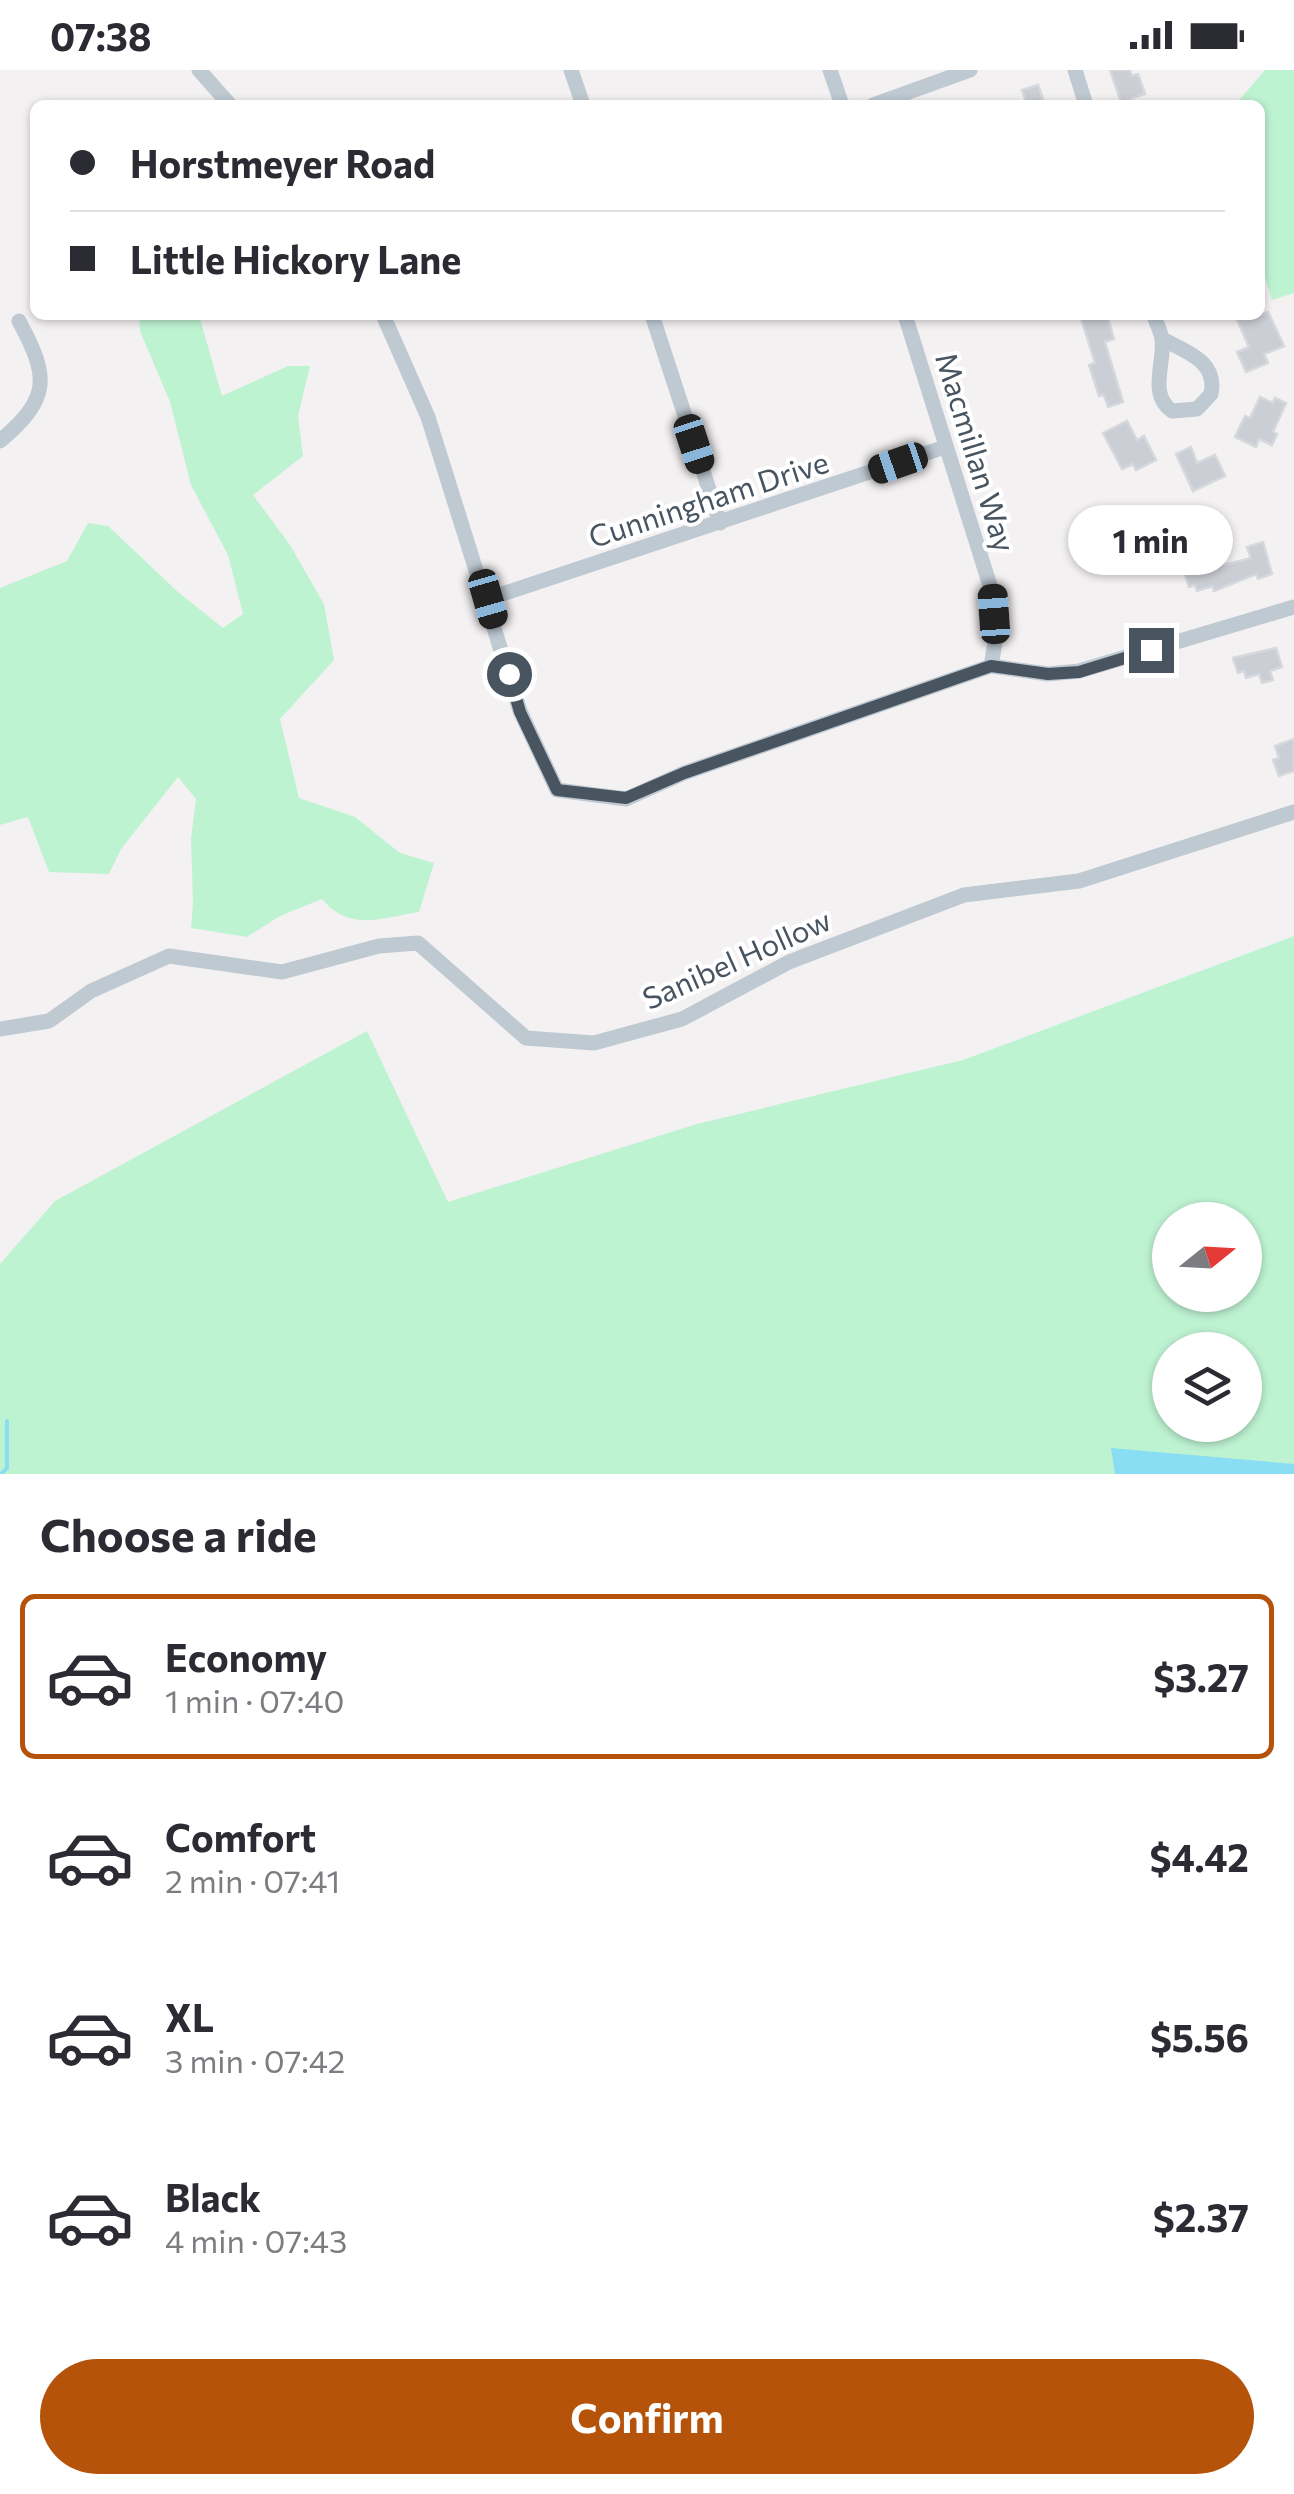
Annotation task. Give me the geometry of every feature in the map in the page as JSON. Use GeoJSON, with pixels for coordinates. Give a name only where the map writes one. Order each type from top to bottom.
{"type":"FeatureCollection","features":[{"type":"Feature","properties":{"kind":"street"},"geometry":{"type":"LineString","coordinates":[[199,70],[226,100]]}},
{"type":"Feature","properties":{"kind":"street"},"geometry":{"type":"LineString","coordinates":[[572,70],[581,100]]}},
{"type":"Feature","properties":{"kind":"street"},"geometry":{"type":"LineString","coordinates":[[830,70],[840,100]]}},
{"type":"Feature","properties":{"kind":"street"},"geometry":{"type":"LineString","coordinates":[[887,100],[970,70]]}},
{"type":"Feature","properties":{"kind":"street"},"geometry":{"type":"LineString","coordinates":[[1075,70],[1084,100]]}},
{"type":"Feature","properties":{"kind":"street"},"geometry":{"type":"LineString","coordinates":[[385,320],[428,417],[488,599],[520,712],[557,790],[626,798],[684,773],[991,666],[1048,674],[1079,672],[1294,608]]}},
{"type":"Feature","properties":{"kind":"street"},"geometry":{"type":"LineString","coordinates":[[654,320],[720,523]]}},
{"type":"Feature","properties":{"kind":"street","name":"Macmillan Way"},"geometry":{"type":"LineString","coordinates":[[907,320],[992,592],[996,637],[991,666]]}},
{"type":"Feature","properties":{"kind":"street"},"geometry":{"type":"LineString","coordinates":[[1156,320],[1162,339],[1158,392],[1163,405],[1172,411],[1197,409],[1211,394],[1210,372],[1204,362],[1162,339]]}},
{"type":"Feature","properties":{"kind":"street"},"geometry":{"type":"LineString","coordinates":[[0,441],[23,422],[42,391],[37,354],[18,321]]}},
{"type":"Feature","properties":{"kind":"street","name":"Cunningham Drive"},"geometry":{"type":"LineString","coordinates":[[488,599],[945,448]]}},
{"type":"Feature","properties":{"kind":"street","name":"Sanibel Hollow"},"geometry":{"type":"LineString","coordinates":[[0,1029],[49,1021],[92,992],[169,956],[282,972],[379,946],[418,943],[526,1038],[594,1043],[682,1019],[788,962],[964,895],[1079,881],[1294,812]]}},
{"type":"Feature","properties":{"kind":"green space"},"geometry":{"type":"Polygon","coordinates":[[[1265,70],[1294,70],[1294,293],[1272,300],[1265,277],[1265,100],[1239,100],[1265,70]]]}},
{"type":"Feature","properties":{"kind":"green space"},"geometry":{"type":"Polygon","coordinates":[[[139,320],[200,320],[222,396],[288,366],[310,366],[298,416],[303,456],[253,495],[290,545],[324,604],[334,660],[280,719],[299,798],[355,817],[400,853],[434,863],[419,912],[355,919],[343,916],[322,899],[280,916],[247,937],[191,928],[191,839],[196,799],[178,777],[121,849],[109,874],[49,872],[28,817],[0,825],[0,588],[67,561],[88,523],[108,526],[223,628],[243,614],[228,555],[191,485],[170,402],[140,331],[139,320]]]}},
{"type":"Feature","properties":{"kind":"green space"},"geometry":{"type":"Polygon","coordinates":[[[1294,936],[1294,1474],[0,1474],[0,1264],[55,1201],[367,1031],[448,1202],[697,1124],[963,1060],[1294,936]]]}},
{"type":"Feature","properties":{"kind":"water"},"geometry":{"type":"Polygon","coordinates":[[[1111,1448],[1294,1464],[1294,1474],[1115,1474],[1111,1448]]]}},
{"type":"Feature","properties":{"kind":"building"},"geometry":{"type":"Polygon","coordinates":[[[1110,70],[1138,74],[1145,94],[1120,100],[1110,70]]]}},
{"type":"Feature","properties":{"kind":"building"},"geometry":{"type":"Polygon","coordinates":[[[1038,85],[1043,100],[1025,100],[1022,90],[1038,85]]]}},
{"type":"Feature","properties":{"kind":"building"},"geometry":{"type":"Polygon","coordinates":[[[1268,312],[1284,346],[1264,354],[1268,363],[1246,372],[1237,352],[1249,347],[1237,320],[1265,320],[1268,312]]]}},
{"type":"Feature","properties":{"kind":"building"},"geometry":{"type":"Polygon","coordinates":[[[1082,320],[1108,320],[1114,339],[1105,342],[1123,402],[1108,407],[1104,395],[1099,396],[1089,365],[1095,363],[1082,320]]]}},
{"type":"Feature","properties":{"kind":"building"},"geometry":{"type":"Polygon","coordinates":[[[1260,397],[1286,403],[1273,432],[1277,434],[1272,445],[1259,439],[1256,447],[1235,437],[1260,397]]]}},
{"type":"Feature","properties":{"kind":"building"},"geometry":{"type":"Polygon","coordinates":[[[1127,421],[1137,440],[1144,436],[1156,460],[1136,470],[1133,464],[1122,469],[1103,433],[1127,421]]]}},
{"type":"Feature","properties":{"kind":"building"},"geometry":{"type":"Polygon","coordinates":[[[1191,447],[1197,463],[1215,455],[1225,476],[1193,491],[1176,454],[1191,447]]]}},
{"type":"Feature","properties":{"kind":"building"},"geometry":{"type":"Polygon","coordinates":[[[1263,542],[1272,574],[1258,579],[1256,574],[1214,591],[1213,586],[1197,591],[1195,585],[1189,587],[1184,571],[1211,562],[1213,568],[1251,558],[1247,547],[1263,542]]]}},
{"type":"Feature","properties":{"kind":"building"},"geometry":{"type":"Polygon","coordinates":[[[1276,648],[1282,667],[1270,671],[1273,680],[1262,683],[1259,674],[1246,678],[1244,671],[1238,673],[1233,658],[1276,648]]]}},
{"type":"Feature","properties":{"kind":"building"},"geometry":{"type":"Polygon","coordinates":[[[1294,739],[1294,771],[1279,776],[1273,760],[1279,758],[1275,746],[1294,739]]]}},
{"type":"Feature","properties":{"kind":"waterway"},"geometry":{"type":"LineString","coordinates":[[1,1474],[7,1468],[7,1421]]}},
{"type":"Feature","properties":{"kind":"route"},"geometry":{"type":"LineString","coordinates":[[509,674],[520,712],[557,790],[626,798],[684,773],[991,666],[1048,674],[1079,672],[1151,650]]}}]}
